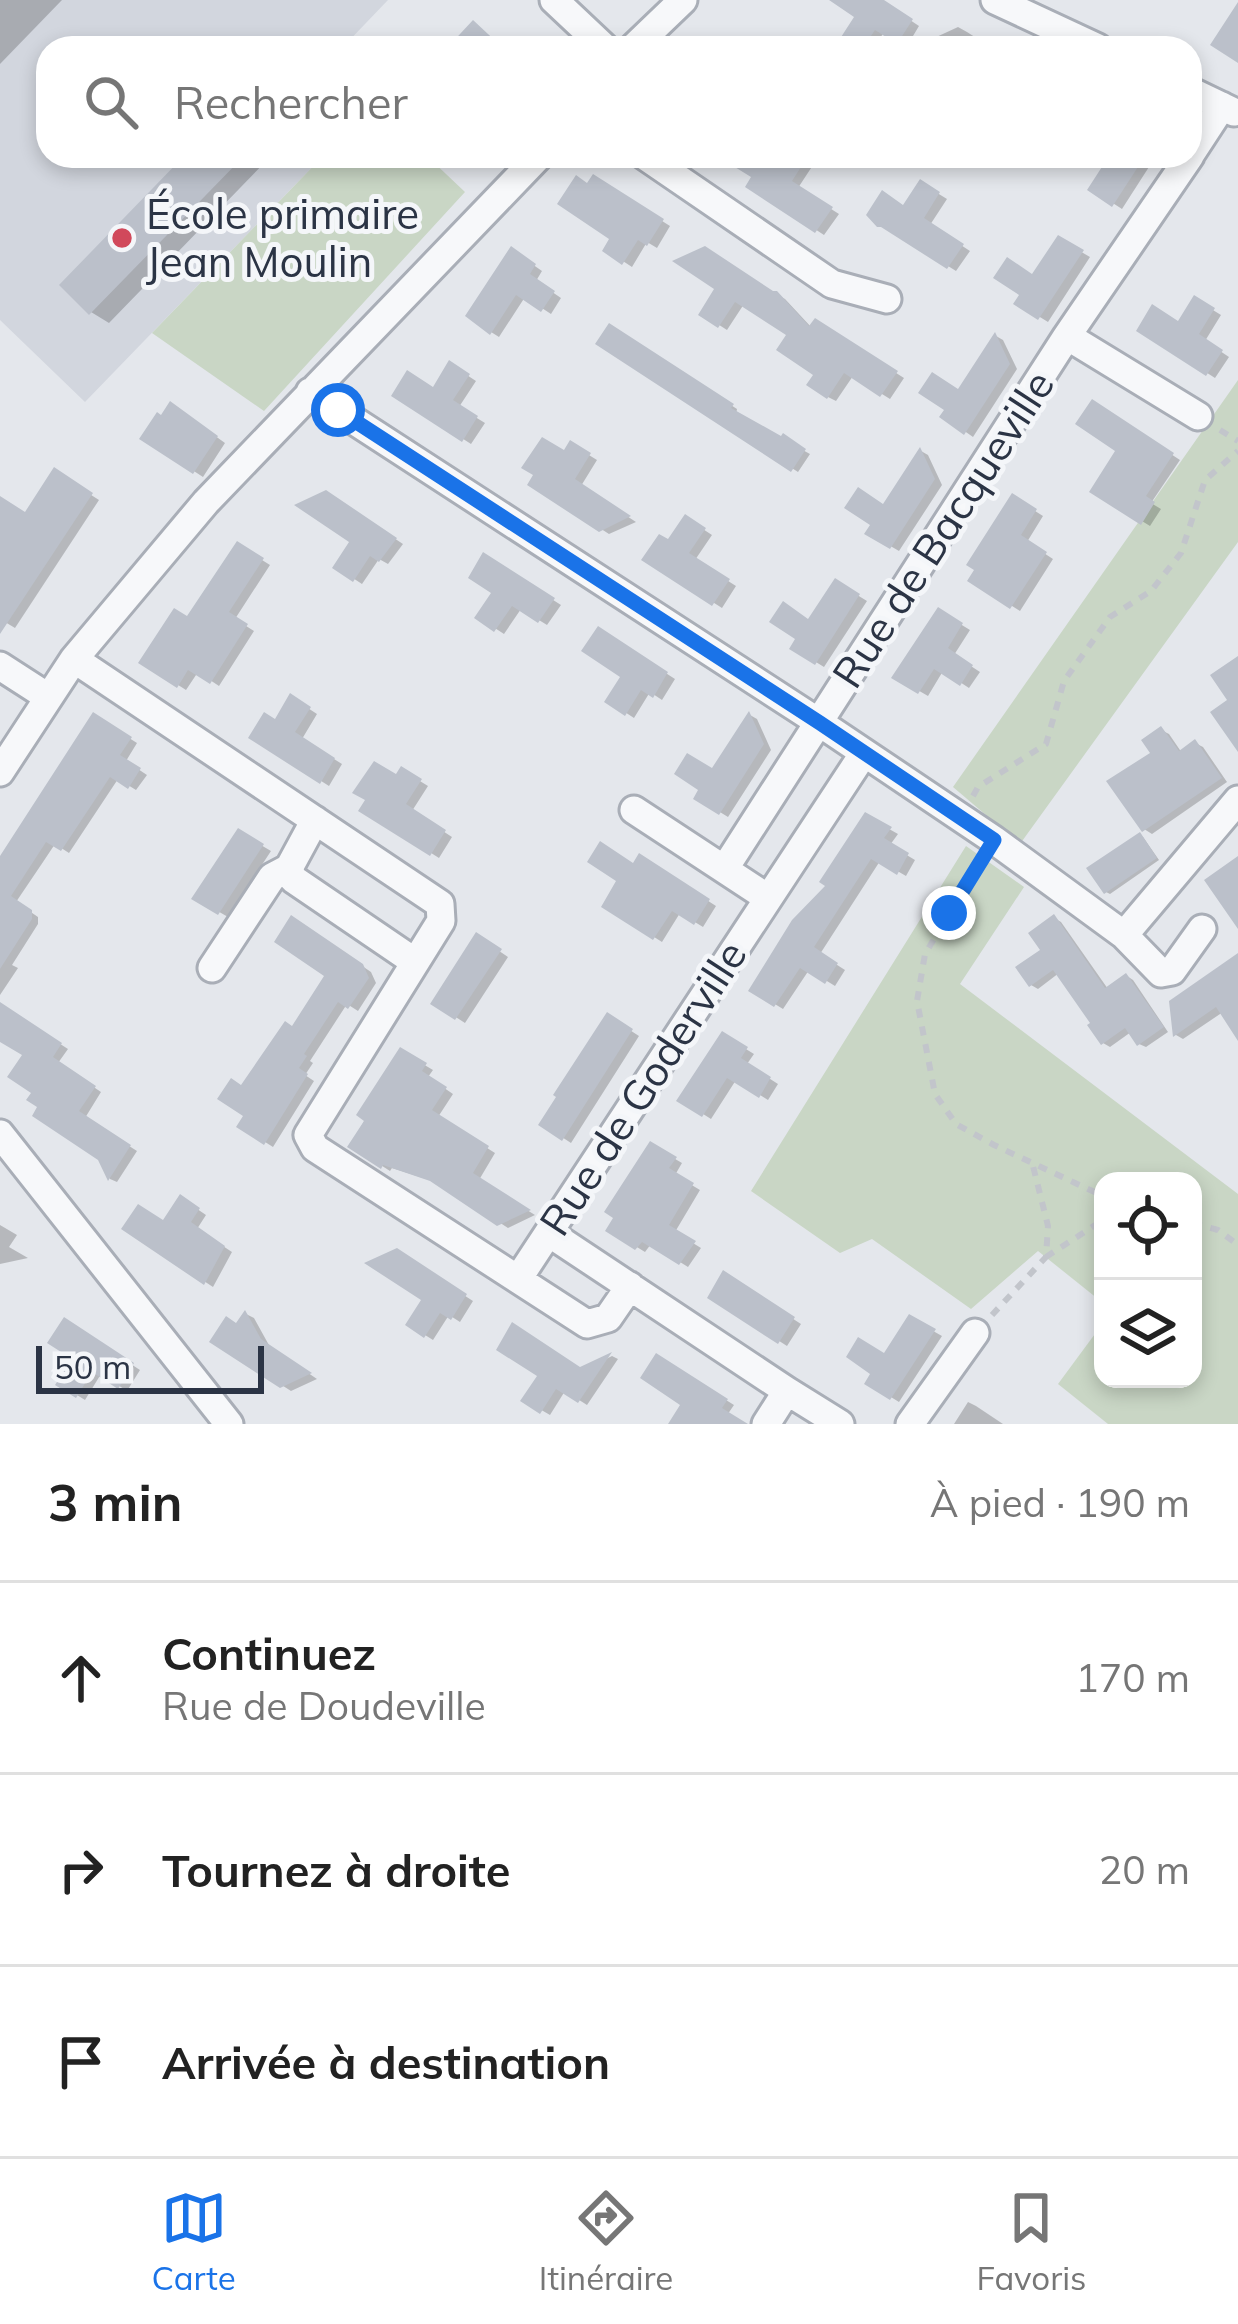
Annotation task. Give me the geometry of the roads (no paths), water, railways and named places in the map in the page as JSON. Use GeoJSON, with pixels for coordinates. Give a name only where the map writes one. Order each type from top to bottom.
{"type":"FeatureCollection","features":[{"type":"Feature","properties":{"kind":"street"},"geometry":{"type":"LineString","coordinates":[[554,0],[592,36]]}},
{"type":"Feature","properties":{"kind":"street"},"geometry":{"type":"LineString","coordinates":[[646,36],[683,0]]}},
{"type":"Feature","properties":{"kind":"street"},"geometry":{"type":"LineString","coordinates":[[995,0],[1072,36]]}},
{"type":"Feature","properties":{"kind":"street"},"geometry":{"type":"LineString","coordinates":[[1202,97],[1230,110]]}},
{"type":"Feature","properties":{"kind":"street","name":"Rue de Bacqueville"},"geometry":{"type":"LineString","coordinates":[[1202,142],[1230,110]]}},
{"type":"Feature","properties":{"kind":"street"},"geometry":{"type":"LineString","coordinates":[[0,772],[74,659],[206,502],[527,168]]}},
{"type":"Feature","properties":{"kind":"street"},"geometry":{"type":"LineString","coordinates":[[662,168],[832,284],[886,299]]}},
{"type":"Feature","properties":{"kind":"street","name":"Rue de Bacqueville"},"geometry":{"type":"LineString","coordinates":[[820,723],[1066,336],[1182,168]]}},
{"type":"Feature","properties":{"kind":"street","name":"Rue de Bacqueville"},"geometry":{"type":"LineString","coordinates":[[1066,336],[1198,416]]}},
{"type":"Feature","properties":{"kind":"street"},"geometry":{"type":"LineString","coordinates":[[310,392],[959,816],[1124,935],[1161,973],[1172,971],[1202,929]]}},
{"type":"Feature","properties":{"kind":"street"},"geometry":{"type":"LineString","coordinates":[[74,659],[440,904],[441,921],[308,1135],[315,1148],[587,1324],[608,1318],[630,1286]]}},
{"type":"Feature","properties":{"kind":"street"},"geometry":{"type":"LineString","coordinates":[[0,666],[48,697]]}},
{"type":"Feature","properties":{"kind":"street"},"geometry":{"type":"LineString","coordinates":[[725,868],[820,723]]}},
{"type":"Feature","properties":{"kind":"street","name":"Rue de Goderville"},"geometry":{"type":"LineString","coordinates":[[518,1279],[864,753]]}},
{"type":"Feature","properties":{"kind":"street"},"geometry":{"type":"LineString","coordinates":[[1124,935],[1238,800]]}},
{"type":"Feature","properties":{"kind":"street","name":"Rue de Goderville"},"geometry":{"type":"LineString","coordinates":[[634,810],[768,898]]}},
{"type":"Feature","properties":{"kind":"street"},"geometry":{"type":"LineString","coordinates":[[212,968],[272,877],[289,868],[315,820]]}},
{"type":"Feature","properties":{"kind":"street"},"geometry":{"type":"LineString","coordinates":[[289,868],[293,880],[415,962]]}},
{"type":"Feature","properties":{"kind":"street"},"geometry":{"type":"LineString","coordinates":[[0,1134],[229,1424]]}},
{"type":"Feature","properties":{"kind":"street"},"geometry":{"type":"LineString","coordinates":[[549,1233],[840,1424]]}},
{"type":"Feature","properties":{"kind":"street"},"geometry":{"type":"LineString","coordinates":[[910,1424],[975,1333]]}},
{"type":"Feature","properties":{"kind":"street"},"geometry":{"type":"LineString","coordinates":[[766,1424],[787,1391]]}},
{"type":"Feature","properties":{"kind":"place","name":"École primaire Jean Moulin"},"geometry":{"type":"Point","coordinates":[122,238]}}]}
